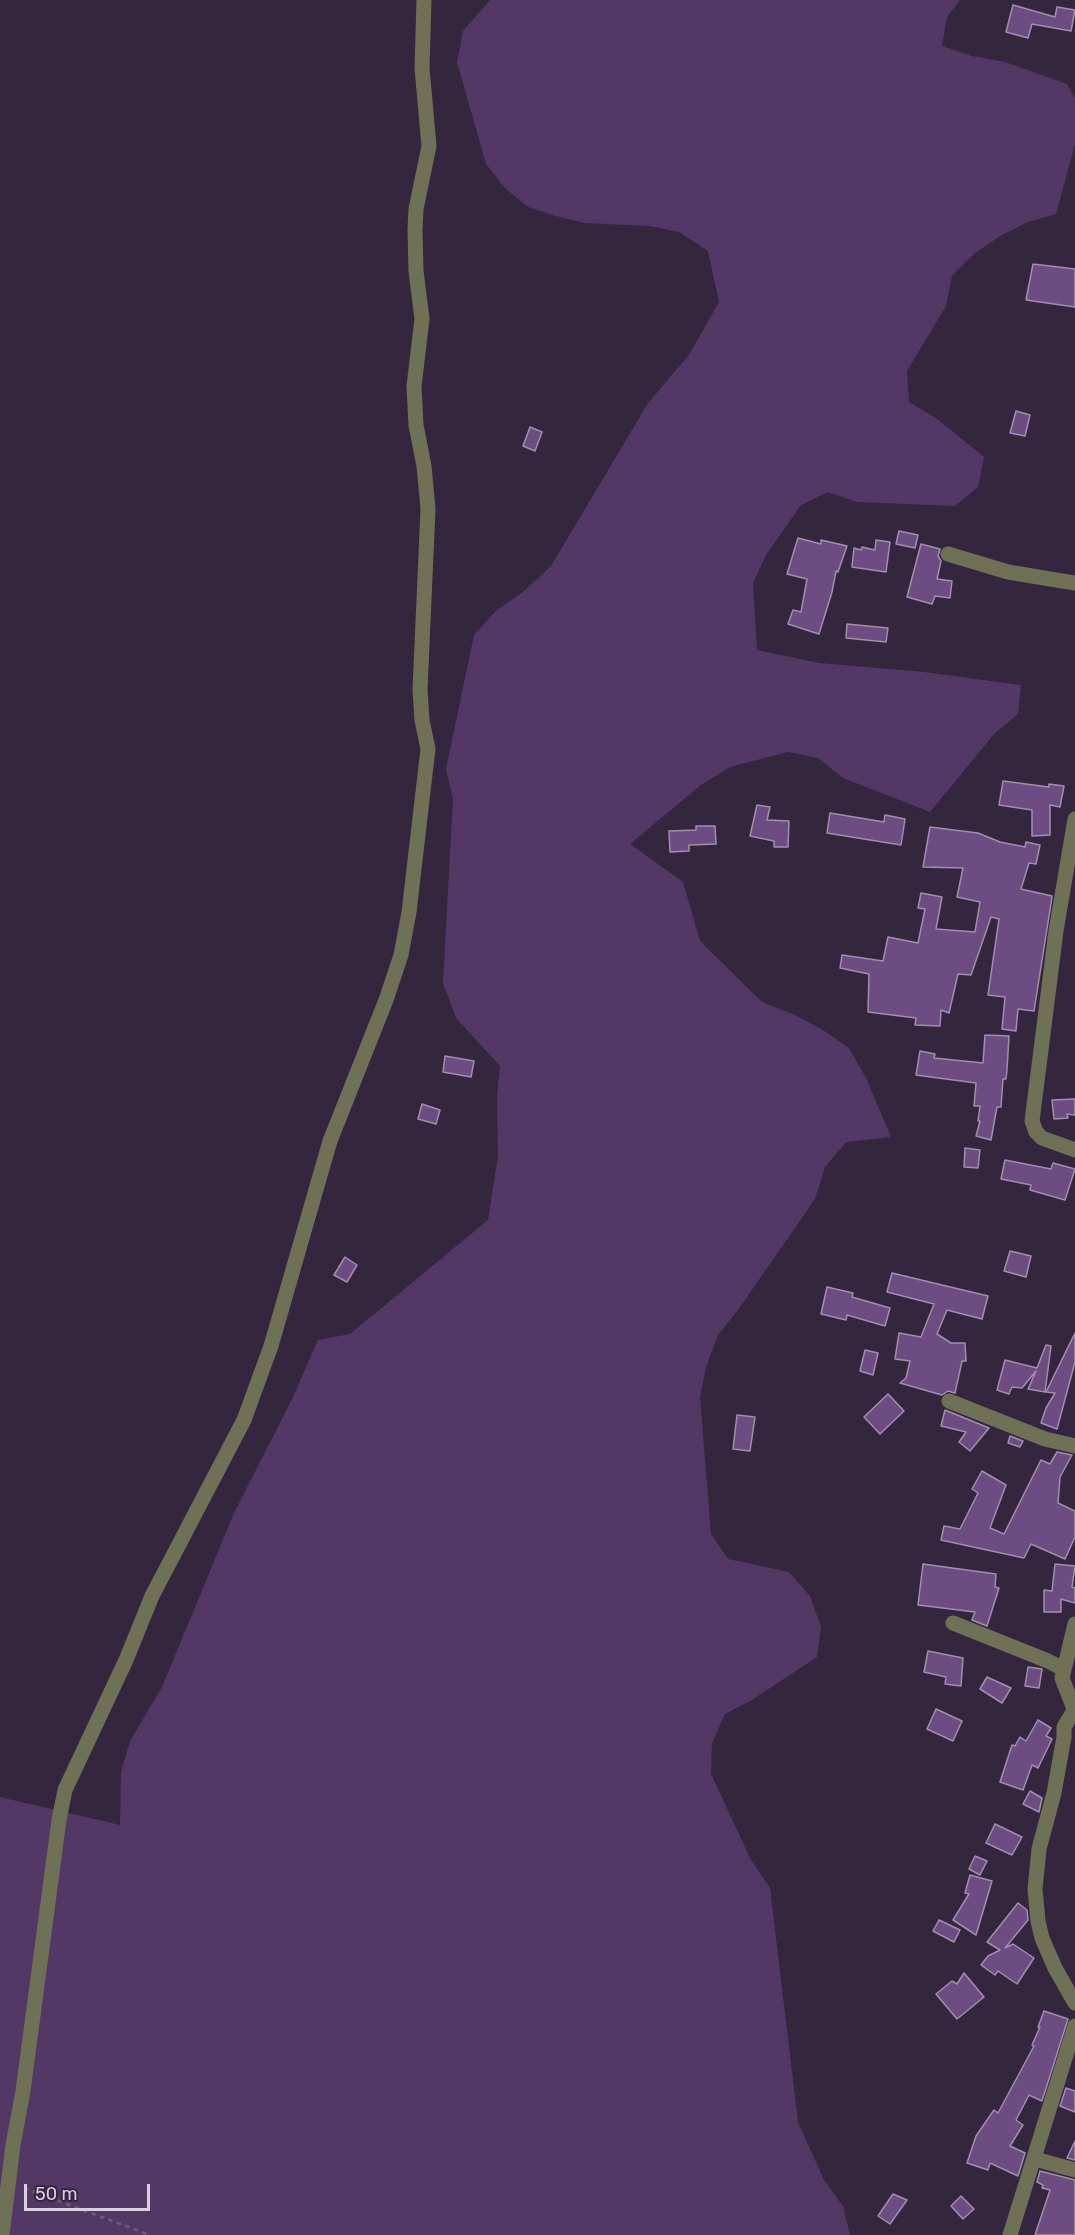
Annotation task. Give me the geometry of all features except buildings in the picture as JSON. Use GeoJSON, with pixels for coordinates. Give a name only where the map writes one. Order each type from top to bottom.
{"type":"FeatureCollection","features":[{"type":"Feature","properties":{"kind":"street"},"geometry":{"type":"LineString","coordinates":[[2,2235],[13,2145],[24,2091],[59,1820],[66,1790],[152,1596],[244,1420],[271,1346],[330,1141],[386,1000],[401,955],[409,912],[428,749],[422,720],[420,690],[428,509],[424,466],[416,425],[414,386],[422,319],[415,260],[415,230],[418,199],[429,146],[422,68],[424,0]]}},
{"type":"Feature","properties":{"kind":"street"},"geometry":{"type":"LineString","coordinates":[[948,554],[1008,572],[1075,583]]}},
{"type":"Feature","properties":{"kind":"street"},"geometry":{"type":"LineString","coordinates":[[1075,819],[1056,931],[1032,1121],[1036,1132],[1042,1138],[1075,1150]]}},
{"type":"Feature","properties":{"kind":"street"},"geometry":{"type":"LineString","coordinates":[[949,1401],[1045,1439],[1075,1446]]}},
{"type":"Feature","properties":{"kind":"street"},"geometry":{"type":"LineString","coordinates":[[953,1623],[1048,1660],[1063,1669]]}},
{"type":"Feature","properties":{"kind":"street"},"geometry":{"type":"LineString","coordinates":[[1075,1624],[1062,1678],[1075,1709],[1064,1727],[1054,1793],[1039,1849],[1035,1889],[1038,1922],[1045,1945],[1054,1968],[1075,2003]]}},
{"type":"Feature","properties":{"kind":"street"},"geometry":{"type":"LineString","coordinates":[[1010,2235],[1075,2026]]}},
{"type":"Feature","properties":{"kind":"street"},"geometry":{"type":"LineString","coordinates":[[1035,2159],[1075,2170]]}},
{"type":"Feature","properties":{"kind":"path"},"geometry":{"type":"LineString","coordinates":[[8,2183],[150,2235]]}},
{"type":"Feature","properties":{"kind":"shaded area"},"geometry":{"type":"Polygon","coordinates":[[[490,0],[960,0],[947,17],[942,46],[972,56],[1005,62],[1067,84],[1075,99],[1075,144],[1056,214],[1028,222],[1000,236],[974,254],[952,276],[946,306],[907,371],[909,402],[936,418],[984,457],[978,487],[955,506],[857,502],[828,492],[801,505],[766,555],[753,583],[757,650],[819,663],[924,672],[1021,685],[1018,714],[995,733],[930,812],[843,778],[818,758],[788,752],[730,767],[701,785],[630,844],[683,882],[700,941],[762,1002],[795,1015],[823,1030],[849,1048],[866,1078],[891,1137],[846,1142],[825,1167],[815,1199],[718,1335],[706,1367],[700,1397],[711,1534],[728,1559],[789,1572],[810,1596],[821,1627],[817,1657],[752,1700],[725,1714],[712,1743],[711,1774],[751,1860],[770,1888],[798,2122],[824,2180],[843,2206],[850,2235],[0,2235],[0,1797],[120,1825],[121,1772],[130,1741],[162,1687],[234,1513],[292,1399],[318,1340],[350,1334],[488,1220],[498,1156],[497,1096],[500,1066],[456,1018],[443,983],[453,799],[446,769],[474,635],[496,611],[523,592],[551,566],[648,403],[689,355],[719,302],[708,251],[679,232],[650,226],[585,223],[528,207],[505,188],[486,164],[457,62],[463,31],[490,0]]]}}]}
